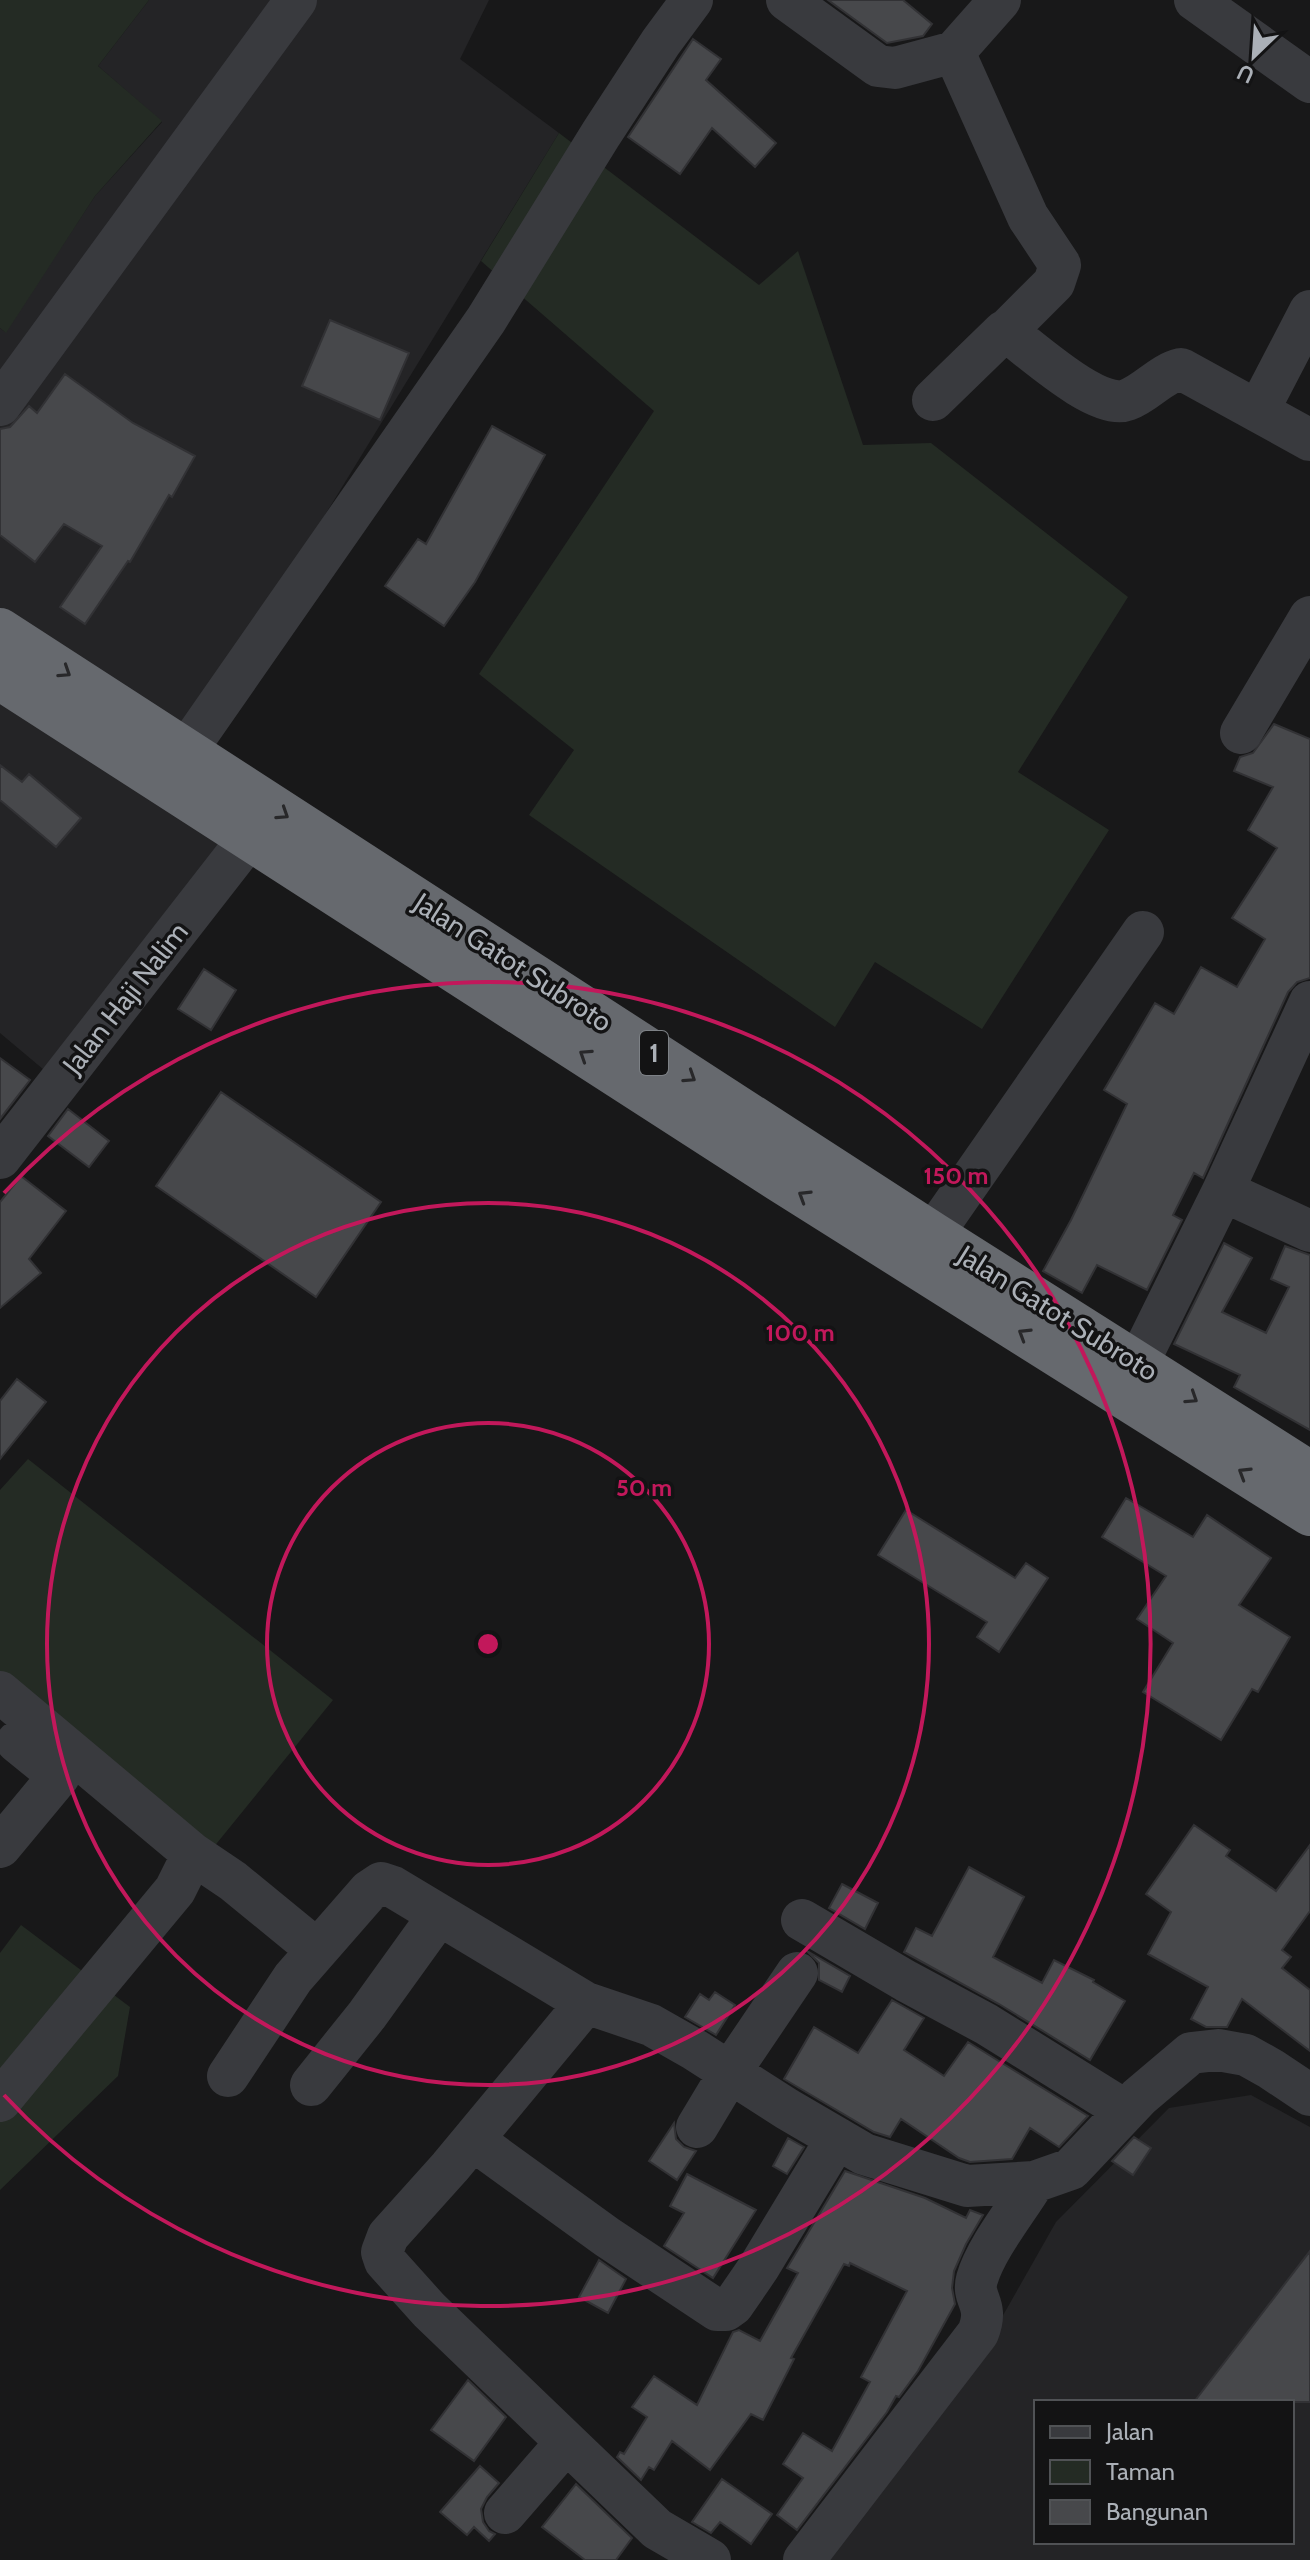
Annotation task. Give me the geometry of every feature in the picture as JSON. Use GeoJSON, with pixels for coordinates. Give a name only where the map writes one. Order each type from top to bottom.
{"type":"FeatureCollection","features":[{"type":"Feature","properties":{"kind":"highway","name":"Jalan Gatot Subroto"},"geometry":{"type":"LineString","coordinates":[[0,630],[933,1234],[1310,1473]]}},
{"type":"Feature","properties":{"kind":"highway","name":"Jalan Gatot Subroto"},"geometry":{"type":"LineString","coordinates":[[0,678],[781,1181],[1310,1514]]}},
{"type":"Feature","properties":{"kind":"street"},"geometry":{"type":"LineString","coordinates":[[0,405],[296,0]]}},
{"type":"Feature","properties":{"kind":"street"},"geometry":{"type":"LineString","coordinates":[[186,751],[486,320],[601,134],[692,0]]}},
{"type":"Feature","properties":{"kind":"street"},"geometry":{"type":"LineString","coordinates":[[787,0],[878,66],[895,68],[954,52],[1000,0]]}},
{"type":"Feature","properties":{"kind":"street"},"geometry":{"type":"LineString","coordinates":[[1195,0],[1310,82]]}},
{"type":"Feature","properties":{"kind":"street"},"geometry":{"type":"LineString","coordinates":[[933,400],[1054,283],[1060,265],[1028,217],[954,52]]}},
{"type":"Feature","properties":{"kind":"street"},"geometry":{"type":"LineString","coordinates":[[1258,411],[1310,311]]}},
{"type":"Feature","properties":{"kind":"street"},"geometry":{"type":"LineString","coordinates":[[1005,332],[1093,395],[1112,403],[1126,401],[1168,372],[1181,369],[1310,440]]}},
{"type":"Feature","properties":{"kind":"street"},"geometry":{"type":"LineString","coordinates":[[1241,733],[1310,617]]}},
{"type":"Feature","properties":{"kind":"street","name":"Jalan Haji Nalim"},"geometry":{"type":"LineString","coordinates":[[6,1137],[250,837]]}},
{"type":"Feature","properties":{"kind":"street"},"geometry":{"type":"LineString","coordinates":[[933,1234],[1143,932]]}},
{"type":"Feature","properties":{"kind":"street"},"geometry":{"type":"LineString","coordinates":[[1138,1363],[1223,1191],[1310,1002]]}},
{"type":"Feature","properties":{"kind":"street"},"geometry":{"type":"LineString","coordinates":[[1223,1191],[1310,1231]]}},
{"type":"Feature","properties":{"kind":"street"},"geometry":{"type":"LineString","coordinates":[[0,1692],[193,1854],[233,1881],[316,1949]]}},
{"type":"Feature","properties":{"kind":"street"},"geometry":{"type":"LineString","coordinates":[[0,1727],[59,1776],[0,1847]]}},
{"type":"Feature","properties":{"kind":"street"},"geometry":{"type":"LineString","coordinates":[[0,2101],[175,1890],[193,1854]]}},
{"type":"Feature","properties":{"kind":"street"},"geometry":{"type":"LineString","coordinates":[[228,2076],[293,1978],[369,1891],[381,1883],[393,1887],[586,2003],[651,2025],[864,2154],[967,2186],[1034,2182],[1071,2169],[1126,2111],[1191,2053],[1218,2050],[1246,2055],[1310,2095]]}},
{"type":"Feature","properties":{"kind":"street"},"geometry":{"type":"LineString","coordinates":[[311,2085],[367,2015],[439,1915]]}},
{"type":"Feature","properties":{"kind":"street"},"geometry":{"type":"LineString","coordinates":[[802,1920],[986,2024],[1126,2111]]}},
{"type":"Feature","properties":{"kind":"street"},"geometry":{"type":"LineString","coordinates":[[697,2127],[797,1973]]}},
{"type":"Feature","properties":{"kind":"street"},"geometry":{"type":"LineString","coordinates":[[586,2003],[473,2140],[388,2236],[382,2252],[385,2261],[429,2310],[565,2444],[657,2529],[710,2560]]}},
{"type":"Feature","properties":{"kind":"street"},"geometry":{"type":"LineString","coordinates":[[473,2140],[607,2237],[717,2310],[726,2310],[733,2305],[759,2267],[837,2138]]}},
{"type":"Feature","properties":{"kind":"street"},"geometry":{"type":"LineString","coordinates":[[804,2560],[978,2333],[985,2313],[978,2295],[977,2280],[993,2247],[1034,2182]]}},
{"type":"Feature","properties":{"kind":"street"},"geometry":{"type":"LineString","coordinates":[[505,2513],[565,2444]]}},
{"type":"Feature","properties":{"kind":"shaded area"},"geometry":{"type":"Polygon","coordinates":[[[149,0],[489,0],[460,59],[559,133],[192,732],[280,788],[56,1080],[0,1033],[0,328],[5,332],[95,196],[162,122],[98,66],[149,0]]]}},
{"type":"Feature","properties":{"kind":"shaded area"},"geometry":{"type":"Polygon","coordinates":[[[1251,2095],[1310,2127],[1310,2560],[821,2560],[989,2340],[1056,2222],[1169,2108],[1251,2095]]]}},
{"type":"Feature","properties":{"kind":"green space"},"geometry":{"type":"Polygon","coordinates":[[[0,0],[149,0],[98,66],[162,121],[95,196],[6,333],[0,328],[0,0]]]}},
{"type":"Feature","properties":{"kind":"green space"},"geometry":{"type":"Polygon","coordinates":[[[559,133],[759,285],[798,251],[863,445],[931,443],[1128,597],[1018,772],[1109,830],[982,1029],[875,962],[835,1027],[529,815],[574,750],[479,674],[654,411],[481,261],[559,133]]]}},
{"type":"Feature","properties":{"kind":"green space"},"geometry":{"type":"Polygon","coordinates":[[[28,1459],[333,1700],[213,1848],[0,1699],[0,1490],[28,1459]]]}},
{"type":"Feature","properties":{"kind":"green space"},"geometry":{"type":"Polygon","coordinates":[[[21,1925],[130,2007],[118,2076],[0,2190],[0,1953],[21,1925]]]}},
{"type":"Feature","properties":{"kind":"building"},"geometry":{"type":"Polygon","coordinates":[[[828,0],[903,0],[932,24],[923,36],[887,43],[828,0]]]}},
{"type":"Feature","properties":{"kind":"building"},"geometry":{"type":"Polygon","coordinates":[[[693,39],[721,59],[706,80],[776,143],[755,167],[712,128],[680,174],[628,137],[693,39]]]}},
{"type":"Feature","properties":{"kind":"building"},"geometry":{"type":"Polygon","coordinates":[[[330,320],[409,353],[380,420],[302,386],[330,320]]]}},
{"type":"Feature","properties":{"kind":"building"},"geometry":{"type":"Polygon","coordinates":[[[65,374],[133,423],[195,456],[130,562],[85,624],[60,607],[102,546],[64,524],[35,562],[0,535],[0,429],[10,427],[29,406],[37,413],[65,374]]]}},
{"type":"Feature","properties":{"kind":"building"},"geometry":{"type":"Polygon","coordinates":[[[492,426],[545,455],[475,582],[444,626],[385,586],[418,539],[426,544],[492,426]]]}},
{"type":"Feature","properties":{"kind":"building"},"geometry":{"type":"Polygon","coordinates":[[[1274,724],[1310,739],[1310,978],[1297,982],[1288,992],[1203,1178],[1194,1173],[1173,1215],[1182,1220],[1147,1290],[1097,1265],[1082,1293],[1043,1271],[1127,1104],[1104,1090],[1155,1003],[1174,1014],[1201,967],[1237,987],[1265,939],[1232,918],[1277,848],[1248,830],[1273,787],[1234,771],[1240,757],[1253,753],[1274,724]]]}},
{"type":"Feature","properties":{"kind":"building"},"geometry":{"type":"Polygon","coordinates":[[[0,765],[22,782],[29,774],[81,818],[56,847],[0,800],[0,765]]]}},
{"type":"Feature","properties":{"kind":"building"},"geometry":{"type":"Polygon","coordinates":[[[204,969],[236,990],[211,1030],[178,1009],[204,969]]]}},
{"type":"Feature","properties":{"kind":"building"},"geometry":{"type":"Polygon","coordinates":[[[0,1058],[30,1080],[0,1119],[0,1058]]]}},
{"type":"Feature","properties":{"kind":"building"},"geometry":{"type":"Polygon","coordinates":[[[221,1092],[381,1202],[316,1297],[156,1186],[221,1092]]]}},
{"type":"Feature","properties":{"kind":"building"},"geometry":{"type":"Polygon","coordinates":[[[68,1109],[109,1141],[89,1167],[48,1136],[68,1109]]]}},
{"type":"Feature","properties":{"kind":"building"},"geometry":{"type":"Polygon","coordinates":[[[21,1176],[66,1211],[29,1259],[41,1273],[0,1308],[0,1202],[21,1176]]]}},
{"type":"Feature","properties":{"kind":"building"},"geometry":{"type":"Polygon","coordinates":[[[1224,1243],[1252,1258],[1222,1312],[1266,1333],[1289,1287],[1271,1279],[1285,1246],[1310,1255],[1310,1430],[1234,1387],[1240,1375],[1174,1344],[1224,1243]]]}},
{"type":"Feature","properties":{"kind":"building"},"geometry":{"type":"Polygon","coordinates":[[[17,1379],[46,1402],[0,1459],[0,1401],[17,1379]]]}},
{"type":"Feature","properties":{"kind":"building"},"geometry":{"type":"Polygon","coordinates":[[[1126,1498],[1193,1537],[1207,1515],[1271,1558],[1239,1605],[1290,1637],[1258,1692],[1252,1689],[1221,1740],[1143,1692],[1173,1643],[1137,1619],[1166,1576],[1102,1537],[1126,1498]]]}},
{"type":"Feature","properties":{"kind":"building"},"geometry":{"type":"Polygon","coordinates":[[[906,1510],[1015,1578],[1026,1563],[1048,1578],[999,1652],[977,1637],[987,1622],[878,1555],[906,1510]]]}},
{"type":"Feature","properties":{"kind":"building"},"geometry":{"type":"Polygon","coordinates":[[[1194,1825],[1230,1850],[1226,1856],[1276,1891],[1310,1845],[1310,1911],[1282,1950],[1291,1957],[1282,1968],[1310,1990],[1310,2051],[1242,1999],[1227,2027],[1206,2027],[1191,2019],[1208,1987],[1148,1954],[1171,1912],[1146,1894],[1194,1825]]]}},
{"type":"Feature","properties":{"kind":"building"},"geometry":{"type":"Polygon","coordinates":[[[969,1867],[1024,1897],[993,1957],[1042,1983],[1054,1960],[1094,1980],[1125,2001],[1090,2060],[999,2004],[904,1952],[916,1928],[932,1936],[969,1867]]]}},
{"type":"Feature","properties":{"kind":"building"},"geometry":{"type":"Polygon","coordinates":[[[842,1884],[878,1903],[865,1929],[829,1908],[842,1884]]]}},
{"type":"Feature","properties":{"kind":"building"},"geometry":{"type":"Polygon","coordinates":[[[807,1951],[850,1976],[842,1992],[819,1980],[819,1963],[807,1951]]]}},
{"type":"Feature","properties":{"kind":"building"},"geometry":{"type":"Polygon","coordinates":[[[715,1992],[735,2005],[716,2035],[685,2017],[700,1994],[709,2000],[715,1992]]]}},
{"type":"Feature","properties":{"kind":"building"},"geometry":{"type":"Polygon","coordinates":[[[892,2000],[924,2018],[904,2050],[944,2076],[968,2042],[1088,2116],[1059,2147],[1030,2128],[1012,2159],[970,2162],[959,2158],[901,2119],[890,2137],[874,2132],[784,2079],[814,2027],[858,2053],[892,2000]]]}},
{"type":"Feature","properties":{"kind":"building"},"geometry":{"type":"Polygon","coordinates":[[[674,2123],[676,2139],[684,2147],[696,2151],[677,2180],[649,2161],[674,2123]]]}},
{"type":"Feature","properties":{"kind":"building"},"geometry":{"type":"Polygon","coordinates":[[[1134,2137],[1151,2148],[1133,2175],[1112,2161],[1134,2137]]]}},
{"type":"Feature","properties":{"kind":"building"},"geometry":{"type":"Polygon","coordinates":[[[788,2138],[804,2147],[787,2174],[773,2166],[788,2138]]]}},
{"type":"Feature","properties":{"kind":"building"},"geometry":{"type":"Polygon","coordinates":[[[845,2171],[925,2198],[966,2218],[970,2210],[983,2215],[954,2271],[952,2288],[955,2304],[918,2371],[797,2530],[777,2515],[803,2478],[783,2464],[803,2433],[832,2451],[870,2382],[861,2377],[907,2291],[850,2263],[849,2266],[844,2264],[791,2358],[794,2359],[763,2420],[751,2414],[710,2470],[672,2441],[654,2470],[649,2467],[641,2480],[617,2457],[620,2452],[624,2454],[647,2417],[632,2407],[654,2376],[697,2405],[733,2332],[739,2330],[760,2341],[798,2273],[787,2268],[845,2171]]]}},
{"type":"Feature","properties":{"kind":"building"},"geometry":{"type":"Polygon","coordinates":[[[687,2174],[756,2210],[713,2278],[664,2246],[684,2213],[670,2206],[687,2174]]]}},
{"type":"Feature","properties":{"kind":"building"},"geometry":{"type":"Polygon","coordinates":[[[1310,2251],[1310,2402],[1196,2400],[1310,2251]]]}},
{"type":"Feature","properties":{"kind":"building"},"geometry":{"type":"Polygon","coordinates":[[[599,2260],[626,2279],[608,2313],[579,2297],[599,2260]]]}},
{"type":"Feature","properties":{"kind":"building"},"geometry":{"type":"Polygon","coordinates":[[[468,2380],[506,2417],[474,2461],[431,2430],[468,2380]]]}},
{"type":"Feature","properties":{"kind":"building"},"geometry":{"type":"Polygon","coordinates":[[[480,2466],[499,2483],[481,2509],[483,2522],[495,2534],[489,2541],[474,2527],[467,2535],[440,2512],[480,2466]]]}},
{"type":"Feature","properties":{"kind":"building"},"geometry":{"type":"Polygon","coordinates":[[[722,2479],[772,2514],[751,2544],[720,2522],[711,2533],[692,2522],[722,2479]]]}},
{"type":"Feature","properties":{"kind":"building"},"geometry":{"type":"Polygon","coordinates":[[[576,2484],[632,2538],[616,2560],[585,2560],[542,2527],[576,2484]]]}}]}
